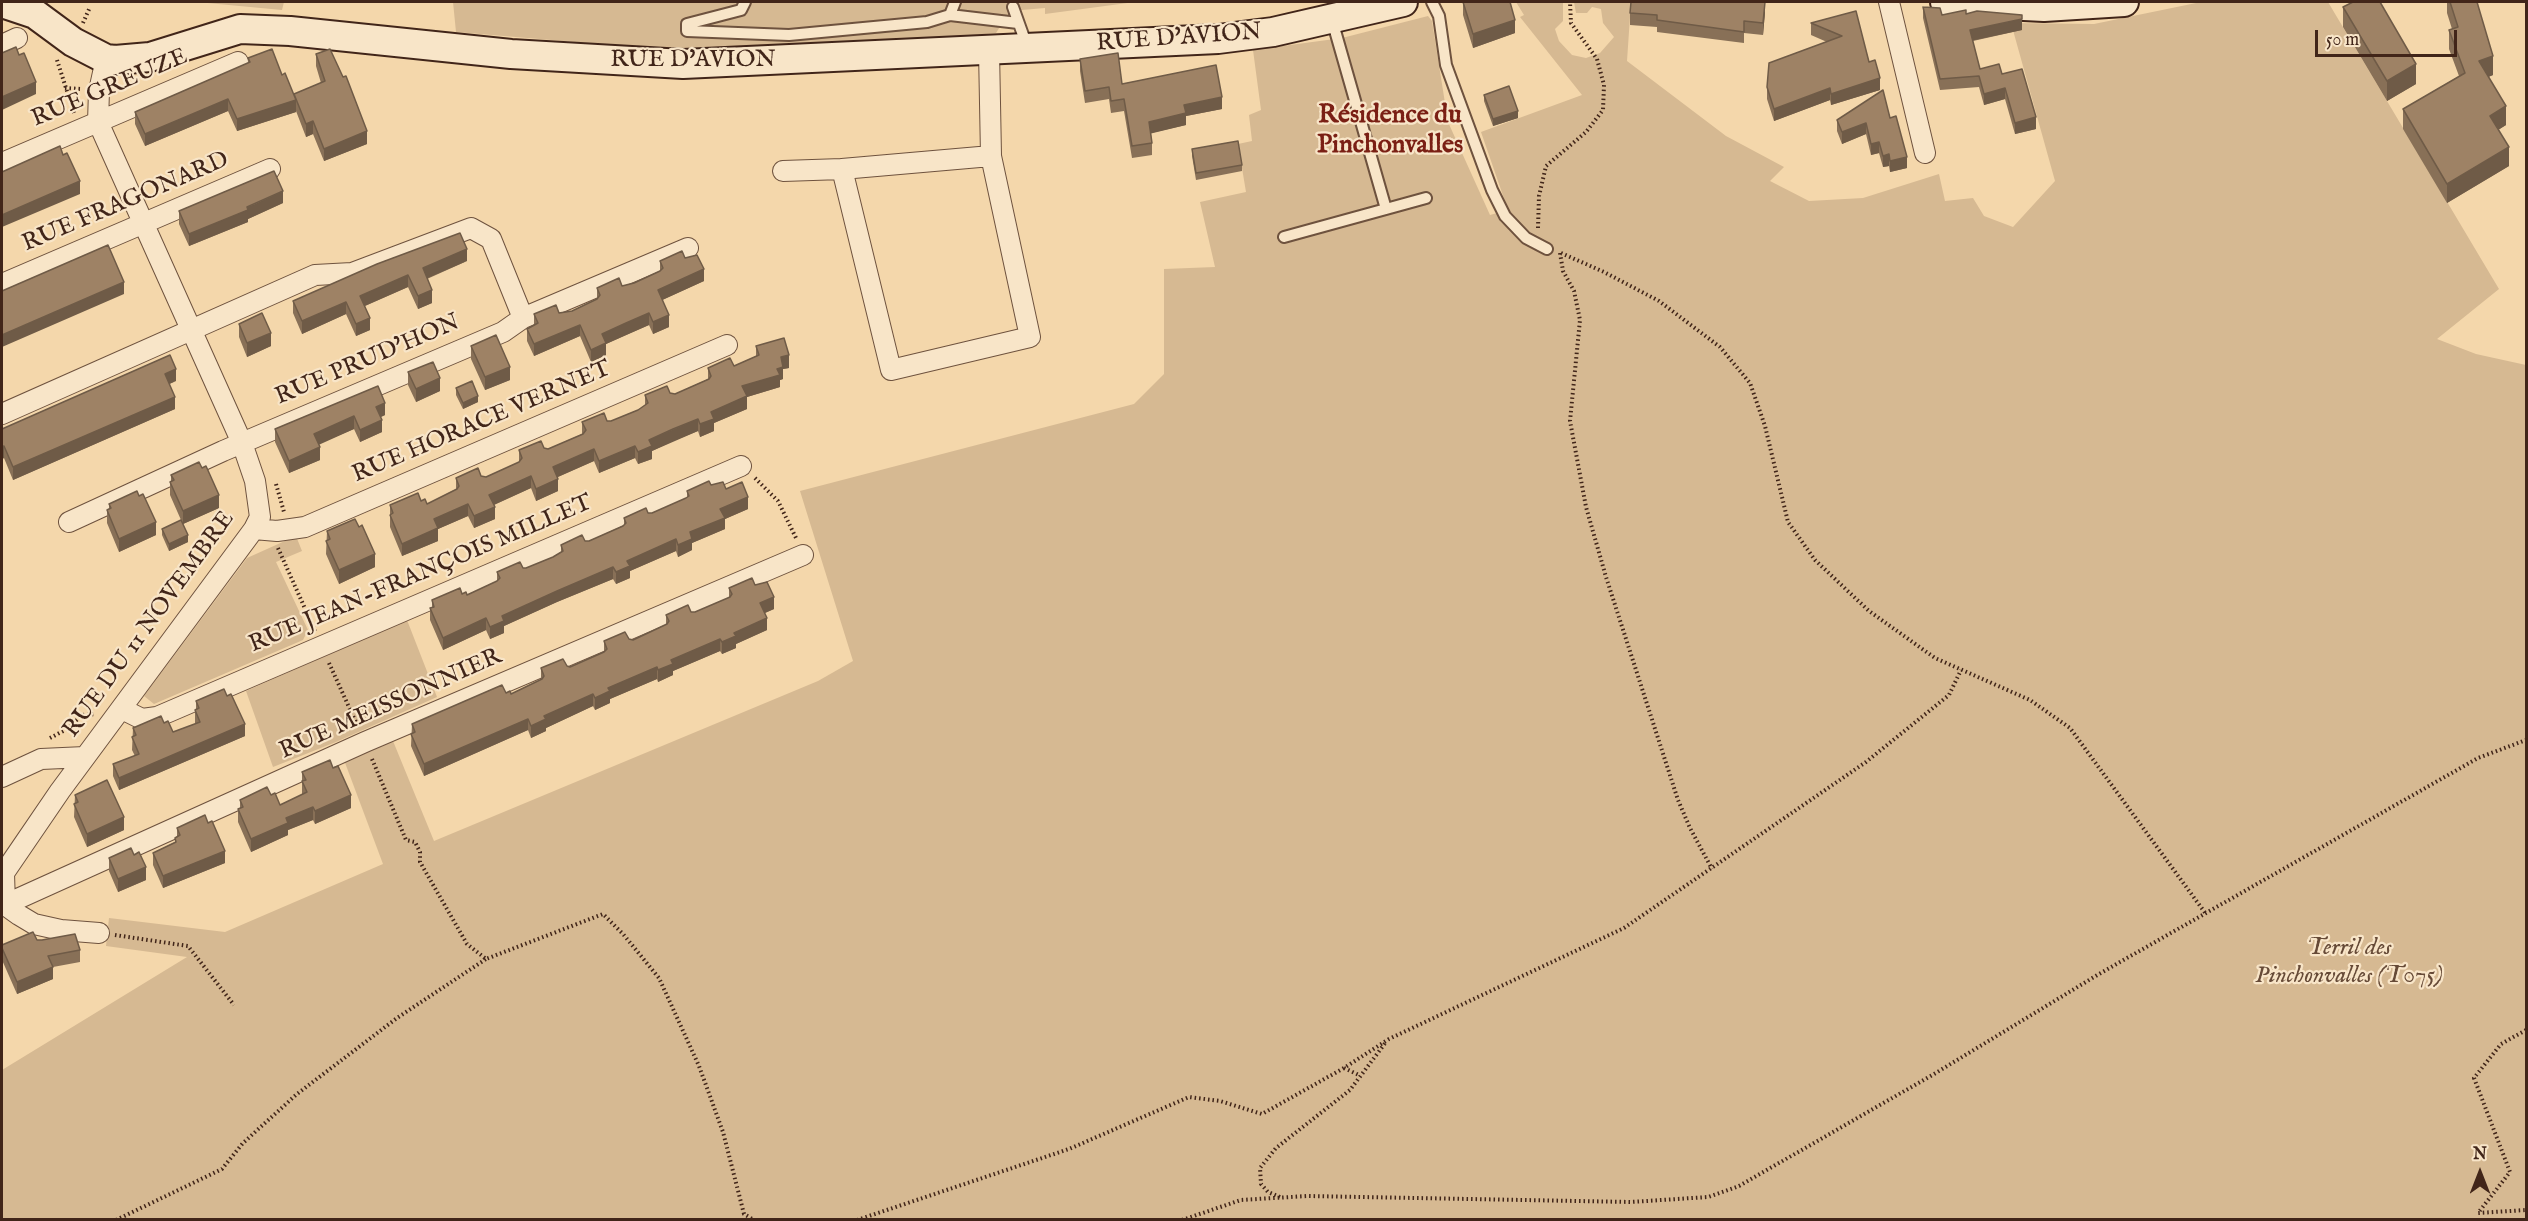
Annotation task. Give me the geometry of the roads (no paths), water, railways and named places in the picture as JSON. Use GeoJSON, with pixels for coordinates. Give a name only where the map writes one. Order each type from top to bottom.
{"type":"FeatureCollection","features":[{"type":"Feature","properties":{"kind":"street","name":"RUE D'AVION"},"geometry":{"type":"LineString","coordinates":[[2,3],[35,14],[73,42],[106,59],[150,57],[240,29],[290,31],[511,54],[684,64],[988,50],[1023,35],[1218,39],[1273,32],[1403,2]]}},
{"type":"Feature","properties":{"kind":"street"},"geometry":{"type":"LineString","coordinates":[[1889,2],[1925,153]]}},
{"type":"Feature","properties":{"kind":"street"},"geometry":{"type":"LineString","coordinates":[[1945,2],[2044,7],[2124,2]]}},
{"type":"Feature","properties":{"kind":"street"},"geometry":{"type":"LineString","coordinates":[[842,169],[891,370],[1030,337],[991,156],[988,50]]}},
{"type":"Feature","properties":{"kind":"street","name":"RUE DU 11 NOVEMBRE"},"geometry":{"type":"LineString","coordinates":[[3,905],[4,873],[85,757],[254,529],[260,517],[255,481],[242,443],[144,221],[89,126],[106,59]]}},
{"type":"Feature","properties":{"kind":"street","name":"RUE GREUZE"},"geometry":{"type":"LineString","coordinates":[[2,163],[238,62]]}},
{"type":"Feature","properties":{"kind":"street"},"geometry":{"type":"LineString","coordinates":[[783,171],[842,169],[991,156]]}},
{"type":"Feature","properties":{"kind":"street","name":"RUE FRAGONARD"},"geometry":{"type":"LineString","coordinates":[[2,284],[144,221],[270,169]]}},
{"type":"Feature","properties":{"kind":"street"},"geometry":{"type":"LineString","coordinates":[[2,414],[315,275],[352,273],[471,228],[491,239],[523,318]]}},
{"type":"Feature","properties":{"kind":"street","name":"RUE PRUD'HON"},"geometry":{"type":"LineString","coordinates":[[69,522],[242,443],[503,332],[523,318],[688,248]]}},
{"type":"Feature","properties":{"kind":"street","name":"RUE HORACE VERNET"},"geometry":{"type":"LineString","coordinates":[[254,529],[277,531],[305,527],[727,345]]}},
{"type":"Feature","properties":{"kind":"street","name":"RUE JEAN-FRANÇOIS MILLET"},"geometry":{"type":"LineString","coordinates":[[122,710],[142,719],[157,717],[741,466]]}},
{"type":"Feature","properties":{"kind":"street","name":"RUE MEISSONNIER"},"geometry":{"type":"LineString","coordinates":[[3,905],[365,742],[803,555]]}},
{"type":"Feature","properties":{"kind":"street"},"geometry":{"type":"LineString","coordinates":[[2,777],[41,759],[85,757]]}},
{"type":"Feature","properties":{"kind":"street"},"geometry":{"type":"LineString","coordinates":[[3,905],[34,924],[61,930],[99,933]]}},
{"type":"Feature","properties":{"kind":"lane"},"geometry":{"type":"LineString","coordinates":[[745,2],[741,10],[687,24],[687,31],[789,34],[927,22],[950,15],[1023,35]]}},
{"type":"Feature","properties":{"kind":"lane"},"geometry":{"type":"LineString","coordinates":[[950,15],[955,2]]}},
{"type":"Feature","properties":{"kind":"lane"},"geometry":{"type":"LineString","coordinates":[[1432,2],[1439,16],[1446,65],[1492,190],[1505,216],[1526,238],[1546,249]]}},
{"type":"Feature","properties":{"kind":"lane"},"geometry":{"type":"LineString","coordinates":[[1013,7],[1023,35]]}},
{"type":"Feature","properties":{"kind":"lane"},"geometry":{"type":"LineString","coordinates":[[1332,20],[1386,209]]}},
{"type":"Feature","properties":{"kind":"lane"},"geometry":{"type":"LineString","coordinates":[[1284,237],[1426,198]]}},
{"type":"Feature","properties":{"kind":"district","name":"Résidence du Pinchonvalles"},"geometry":{"type":"Point","coordinates":[1390,132]}},
{"type":"Feature","properties":{"kind":"park label","name":"Terril des Pinchonvalles (T075)"},"geometry":{"type":"Point","coordinates":[2349,963]}}]}
